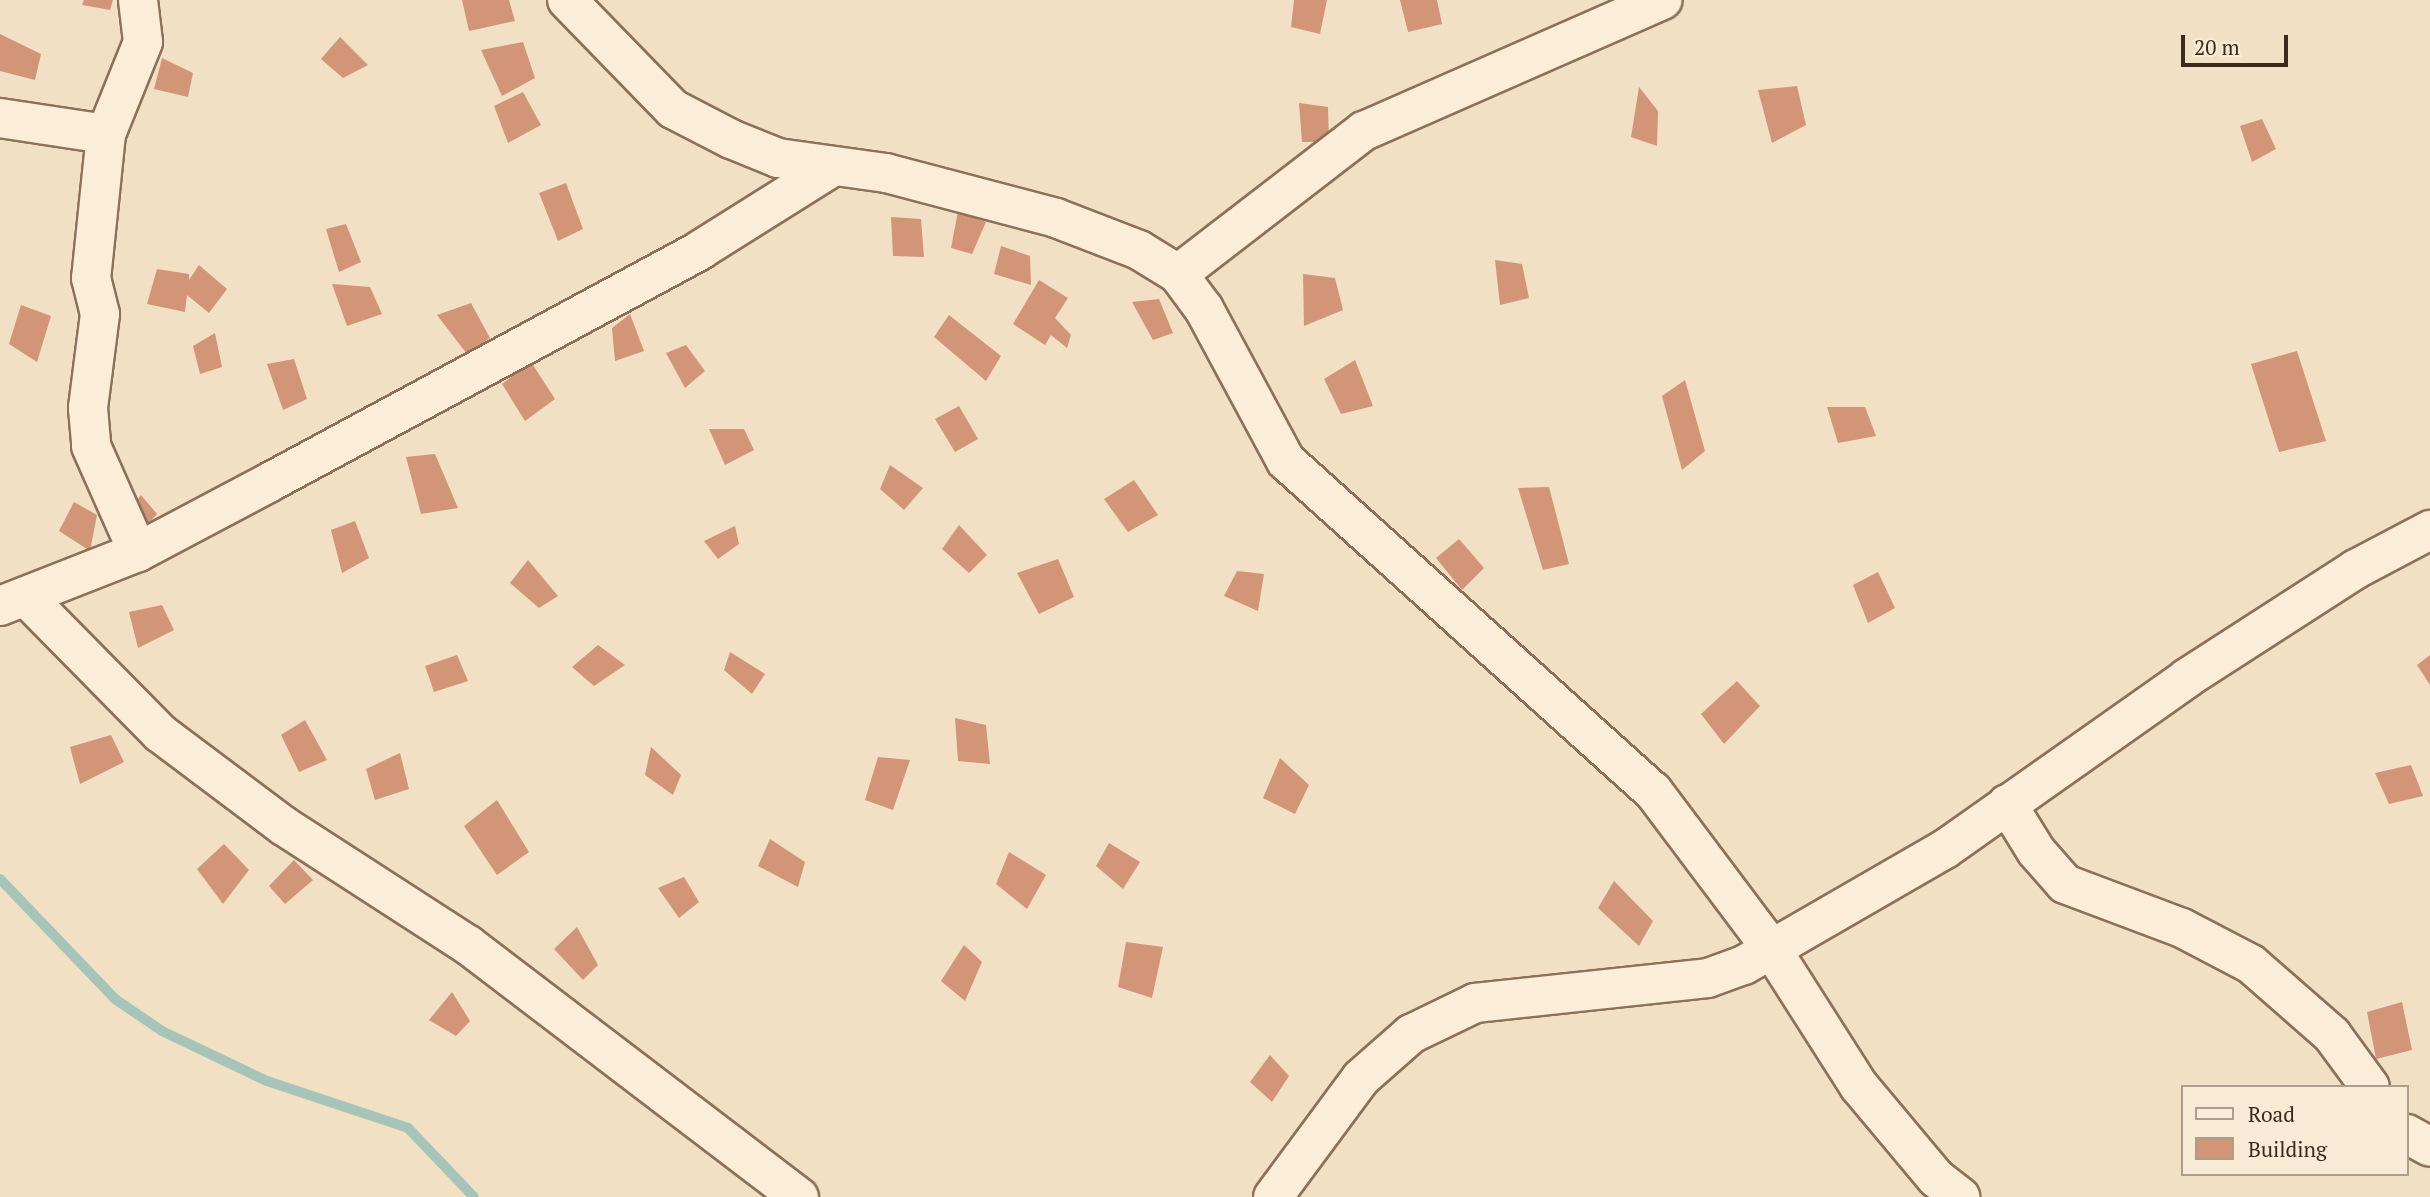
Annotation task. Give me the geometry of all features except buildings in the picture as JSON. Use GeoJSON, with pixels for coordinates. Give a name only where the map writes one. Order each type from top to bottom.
{"type":"FeatureCollection","features":[{"type":"Feature","properties":{"kind":"street"},"geometry":{"type":"LineString","coordinates":[[138,0],[143,41],[106,134],[91,278],[100,314],[88,408],[92,446],[138,552]]}},
{"type":"Feature","properties":{"kind":"street"},"geometry":{"type":"LineString","coordinates":[[567,0],[673,109],[778,159],[829,169],[886,173],[1056,218],[1139,250],[1178,274],[1205,309],[1286,461],[1653,791],[1771,948],[1859,1086],[1936,1178],[1960,1197]]}},
{"type":"Feature","properties":{"kind":"street"},"geometry":{"type":"LineString","coordinates":[[1178,274],[1364,131],[1647,4]]}},
{"type":"Feature","properties":{"kind":"street"},"geometry":{"type":"LineString","coordinates":[[0,118],[106,134]]}},
{"type":"Feature","properties":{"kind":"street"},"geometry":{"type":"LineString","coordinates":[[799,1197],[468,945],[284,826],[160,733],[13,602],[138,552],[699,250],[829,169]]}},
{"type":"Feature","properties":{"kind":"street"},"geometry":{"type":"LineString","coordinates":[[1273,1197],[1361,1078],[1422,1029],[1475,1003],[1707,978],[1771,948],[1945,849],[2199,671],[2356,569],[2430,530]]}},
{"type":"Feature","properties":{"kind":"street"},"geometry":{"type":"LineString","coordinates":[[2007,804],[2036,851],[2065,884],[2182,928],[2251,964],[2332,1035],[2369,1085]]}},
{"type":"Feature","properties":{"kind":"street"},"geometry":{"type":"LineString","coordinates":[[2409,1135],[2430,1147]]}},
{"type":"Feature","properties":{"kind":"waterway"},"geometry":{"type":"LineString","coordinates":[[0,879],[115,999],[162,1031],[267,1081],[408,1128],[474,1197]]}}]}
